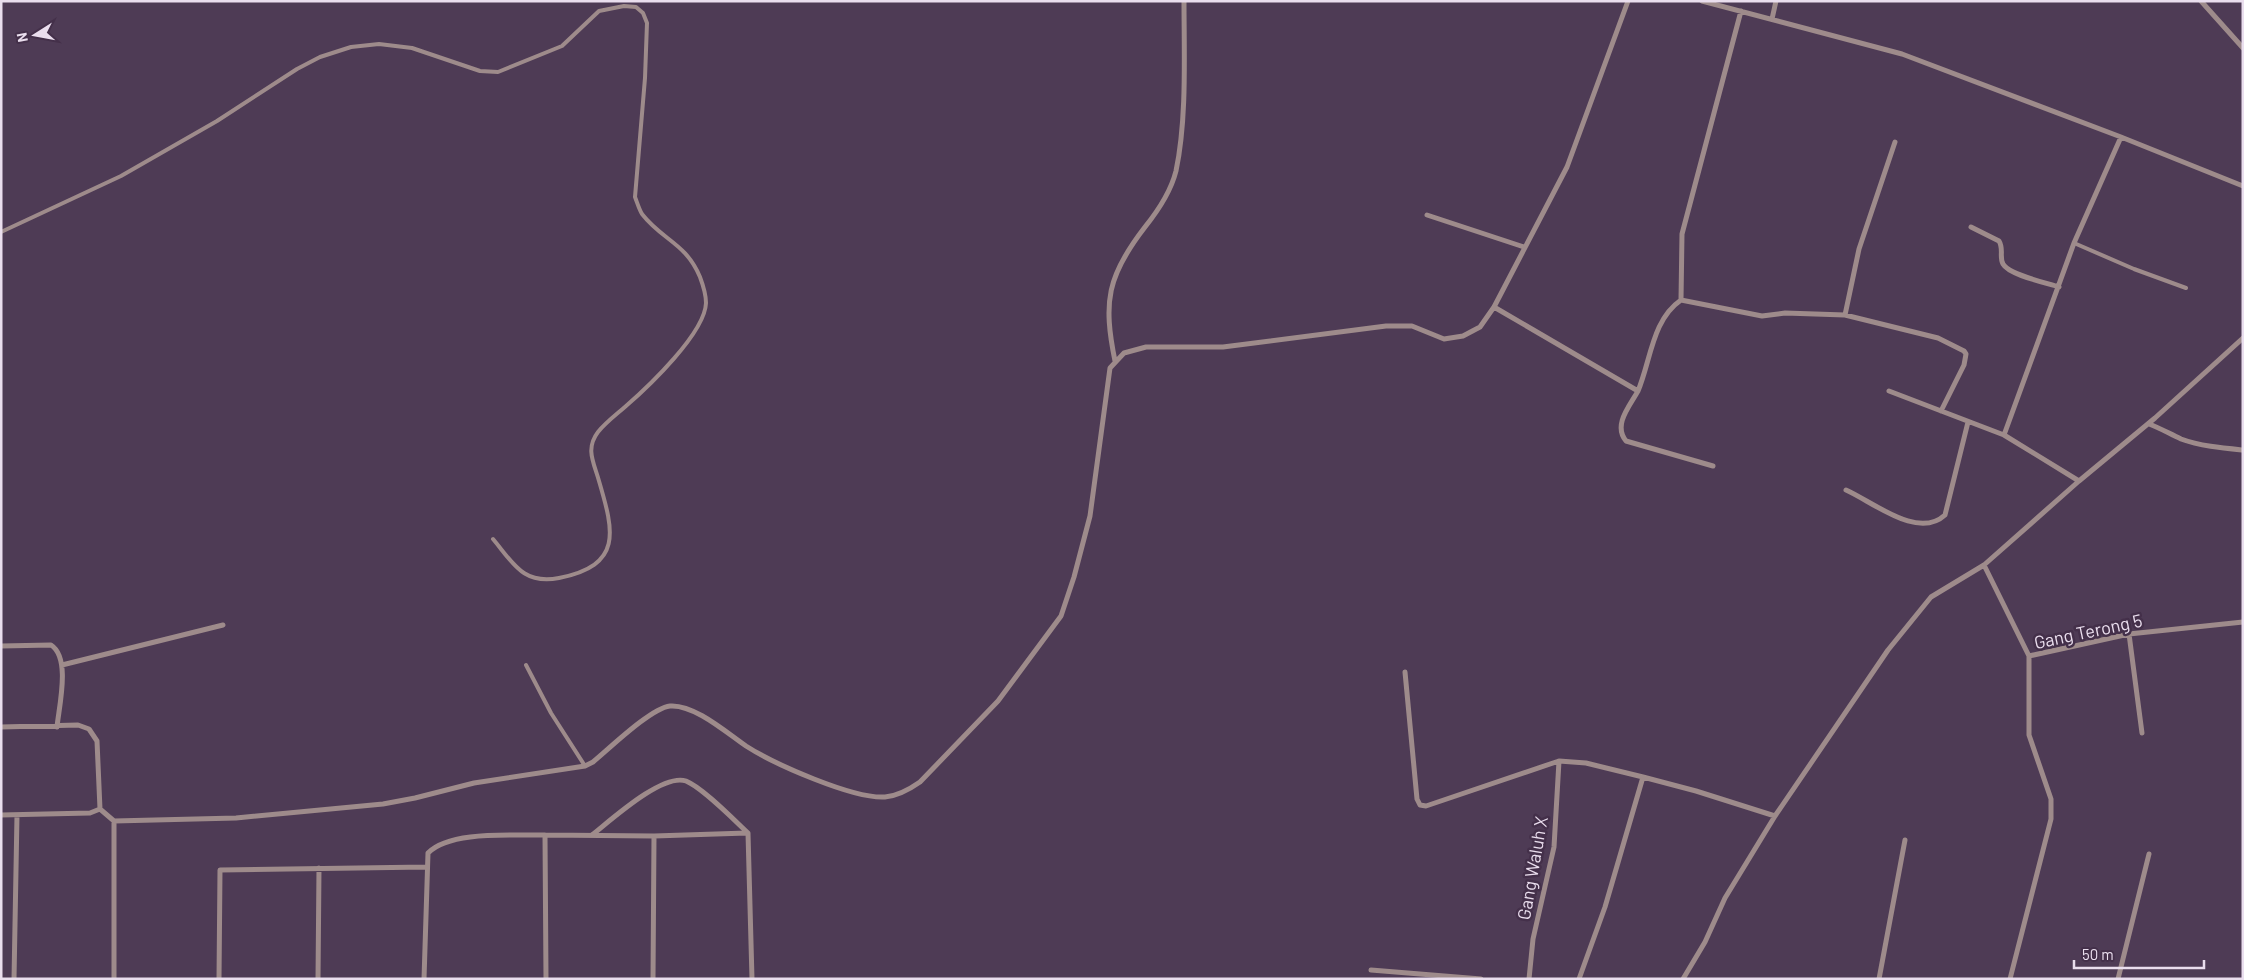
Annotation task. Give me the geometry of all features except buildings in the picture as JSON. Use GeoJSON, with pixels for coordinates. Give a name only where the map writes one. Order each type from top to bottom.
{"type":"FeatureCollection","features":[{"type":"Feature","properties":{"kind":"street"},"geometry":{"type":"LineString","coordinates":[[1115,361],[1109,331],[1108,304],[1114,277],[1126,252],[1158,210],[1175,173],[1183,104],[1184,1]]}},
{"type":"Feature","properties":{"kind":"street"},"geometry":{"type":"LineString","coordinates":[[1,727],[78,725],[89,729],[97,741],[100,809],[114,821],[236,818],[383,804],[474,783],[584,766],[593,762],[654,713],[668,706],[680,706],[694,711],[749,748],[822,782],[860,795],[886,797],[907,791],[920,782],[998,701],[1061,616],[1074,577],[1090,516],[1110,368],[1115,361],[1132,350],[1146,347],[1223,347],[1386,326],[1412,326],[1444,339],[1463,336],[1480,328],[1494,307],[1567,167],[1628,1]]}},
{"type":"Feature","properties":{"kind":"street"},"geometry":{"type":"LineString","coordinates":[[1702,1],[1902,54],[2121,137],[2243,186]]}},
{"type":"Feature","properties":{"kind":"street"},"geometry":{"type":"LineString","coordinates":[[1772,18],[1776,1]]}},
{"type":"Feature","properties":{"kind":"street"},"geometry":{"type":"LineString","coordinates":[[2201,1],[2243,48]]}},
{"type":"Feature","properties":{"kind":"street"},"geometry":{"type":"LineString","coordinates":[[1681,300],[1682,234],[1740,11]]}},
{"type":"Feature","properties":{"kind":"street"},"geometry":{"type":"LineString","coordinates":[[2004,435],[2059,288],[2074,242],[2121,137]]}},
{"type":"Feature","properties":{"kind":"street"},"geometry":{"type":"LineString","coordinates":[[1845,315],[1859,249],[1895,142]]}},
{"type":"Feature","properties":{"kind":"street"},"geometry":{"type":"LineString","coordinates":[[1427,215],[1524,247]]}},
{"type":"Feature","properties":{"kind":"street"},"geometry":{"type":"LineString","coordinates":[[1971,227],[1999,241],[2001,245],[2001,260],[2009,270],[2059,288]]}},
{"type":"Feature","properties":{"kind":"street"},"geometry":{"type":"LineString","coordinates":[[1713,466],[1626,441],[1620,434],[1619,426],[1638,391],[1658,326],[1668,310],[1681,300],[1762,316],[1785,313],[1845,315],[1938,338],[1964,351],[1966,354],[1964,365],[1941,411]]}},
{"type":"Feature","properties":{"kind":"street"},"geometry":{"type":"LineString","coordinates":[[1494,307],[1638,391]]}},
{"type":"Feature","properties":{"kind":"street"},"geometry":{"type":"LineString","coordinates":[[1683,979],[1705,942],[1725,898],[1775,816],[1888,650],[1931,597],[1984,565],[2079,481],[2149,424],[2243,338]]}},
{"type":"Feature","properties":{"kind":"street"},"geometry":{"type":"LineString","coordinates":[[1888,391],[2004,435],[2079,481]]}},
{"type":"Feature","properties":{"kind":"street"},"geometry":{"type":"LineString","coordinates":[[1846,490],[1900,518],[1918,524],[1928,524],[1939,520],[1945,514],[1968,422]]}},
{"type":"Feature","properties":{"kind":"street"},"geometry":{"type":"LineString","coordinates":[[2149,424],[2165,429],[2181,439],[2217,448],[2243,450]]}},
{"type":"Feature","properties":{"kind":"street"},"geometry":{"type":"LineString","coordinates":[[1984,565],[2029,656]]}},
{"type":"Feature","properties":{"kind":"street","name":"Gang Terong 5"},"geometry":{"type":"LineString","coordinates":[[2010,979],[2051,820],[2051,799],[2029,734],[2029,656],[2129,634],[2243,622]]}},
{"type":"Feature","properties":{"kind":"street"},"geometry":{"type":"LineString","coordinates":[[62,665],[223,626]]}},
{"type":"Feature","properties":{"kind":"street"},"geometry":{"type":"LineString","coordinates":[[2129,634],[2142,733]]}},
{"type":"Feature","properties":{"kind":"street"},"geometry":{"type":"LineString","coordinates":[[1,646],[51,645],[62,657],[57,727]]}},
{"type":"Feature","properties":{"kind":"street"},"geometry":{"type":"LineString","coordinates":[[1406,672],[1417,799],[1420,805],[1426,806],[1559,761],[1586,763],[1644,777],[1775,816]]}},
{"type":"Feature","properties":{"kind":"street","name":"Gang Waluh X"},"geometry":{"type":"LineString","coordinates":[[1529,979],[1533,939],[1554,846],[1559,761]]}},
{"type":"Feature","properties":{"kind":"street"},"geometry":{"type":"LineString","coordinates":[[1580,979],[1605,907],[1644,777]]}},
{"type":"Feature","properties":{"kind":"street"},"geometry":{"type":"LineString","coordinates":[[592,835],[663,784],[678,781],[686,782],[705,794],[748,832],[752,979]]}},
{"type":"Feature","properties":{"kind":"street"},"geometry":{"type":"LineString","coordinates":[[1,815],[90,813],[100,809]]}},
{"type":"Feature","properties":{"kind":"street"},"geometry":{"type":"LineString","coordinates":[[14,979],[17,815]]}},
{"type":"Feature","properties":{"kind":"street"},"geometry":{"type":"LineString","coordinates":[[114,821],[114,979]]}},
{"type":"Feature","properties":{"kind":"street"},"geometry":{"type":"LineString","coordinates":[[424,979],[426,867],[428,853],[441,842],[483,836],[654,836],[748,832]]}},
{"type":"Feature","properties":{"kind":"street"},"geometry":{"type":"LineString","coordinates":[[545,835],[546,979]]}},
{"type":"Feature","properties":{"kind":"street"},"geometry":{"type":"LineString","coordinates":[[653,979],[654,836]]}},
{"type":"Feature","properties":{"kind":"street"},"geometry":{"type":"LineString","coordinates":[[1879,979],[1905,840]]}},
{"type":"Feature","properties":{"kind":"street"},"geometry":{"type":"LineString","coordinates":[[2118,979],[2148,854]]}},
{"type":"Feature","properties":{"kind":"street"},"geometry":{"type":"LineString","coordinates":[[219,979],[220,870],[426,867]]}},
{"type":"Feature","properties":{"kind":"street"},"geometry":{"type":"LineString","coordinates":[[318,979],[319,868]]}},
{"type":"Feature","properties":{"kind":"street"},"geometry":{"type":"LineString","coordinates":[[1371,970],[1481,979]]}},
{"type":"Feature","properties":{"kind":"lane"},"geometry":{"type":"LineString","coordinates":[[636,1],[636,7]]}},
{"type":"Feature","properties":{"kind":"lane"},"geometry":{"type":"LineString","coordinates":[[1,232],[121,176],[217,121],[297,69],[320,57],[351,47],[379,44],[412,48],[480,71],[498,72],[562,46],[599,11],[624,6],[636,7],[643,13],[647,23],[645,78],[634,197],[642,213],[690,256],[704,287],[706,304],[699,324],[687,342],[662,370],[598,432],[590,447],[592,465],[598,479],[612,534],[607,551],[596,562],[573,575],[549,580],[524,575],[493,539]]}},
{"type":"Feature","properties":{"kind":"lane"},"geometry":{"type":"LineString","coordinates":[[2074,242],[2134,269],[2186,288]]}},
{"type":"Feature","properties":{"kind":"lane"},"geometry":{"type":"LineString","coordinates":[[526,665],[551,713],[584,766]]}}]}
